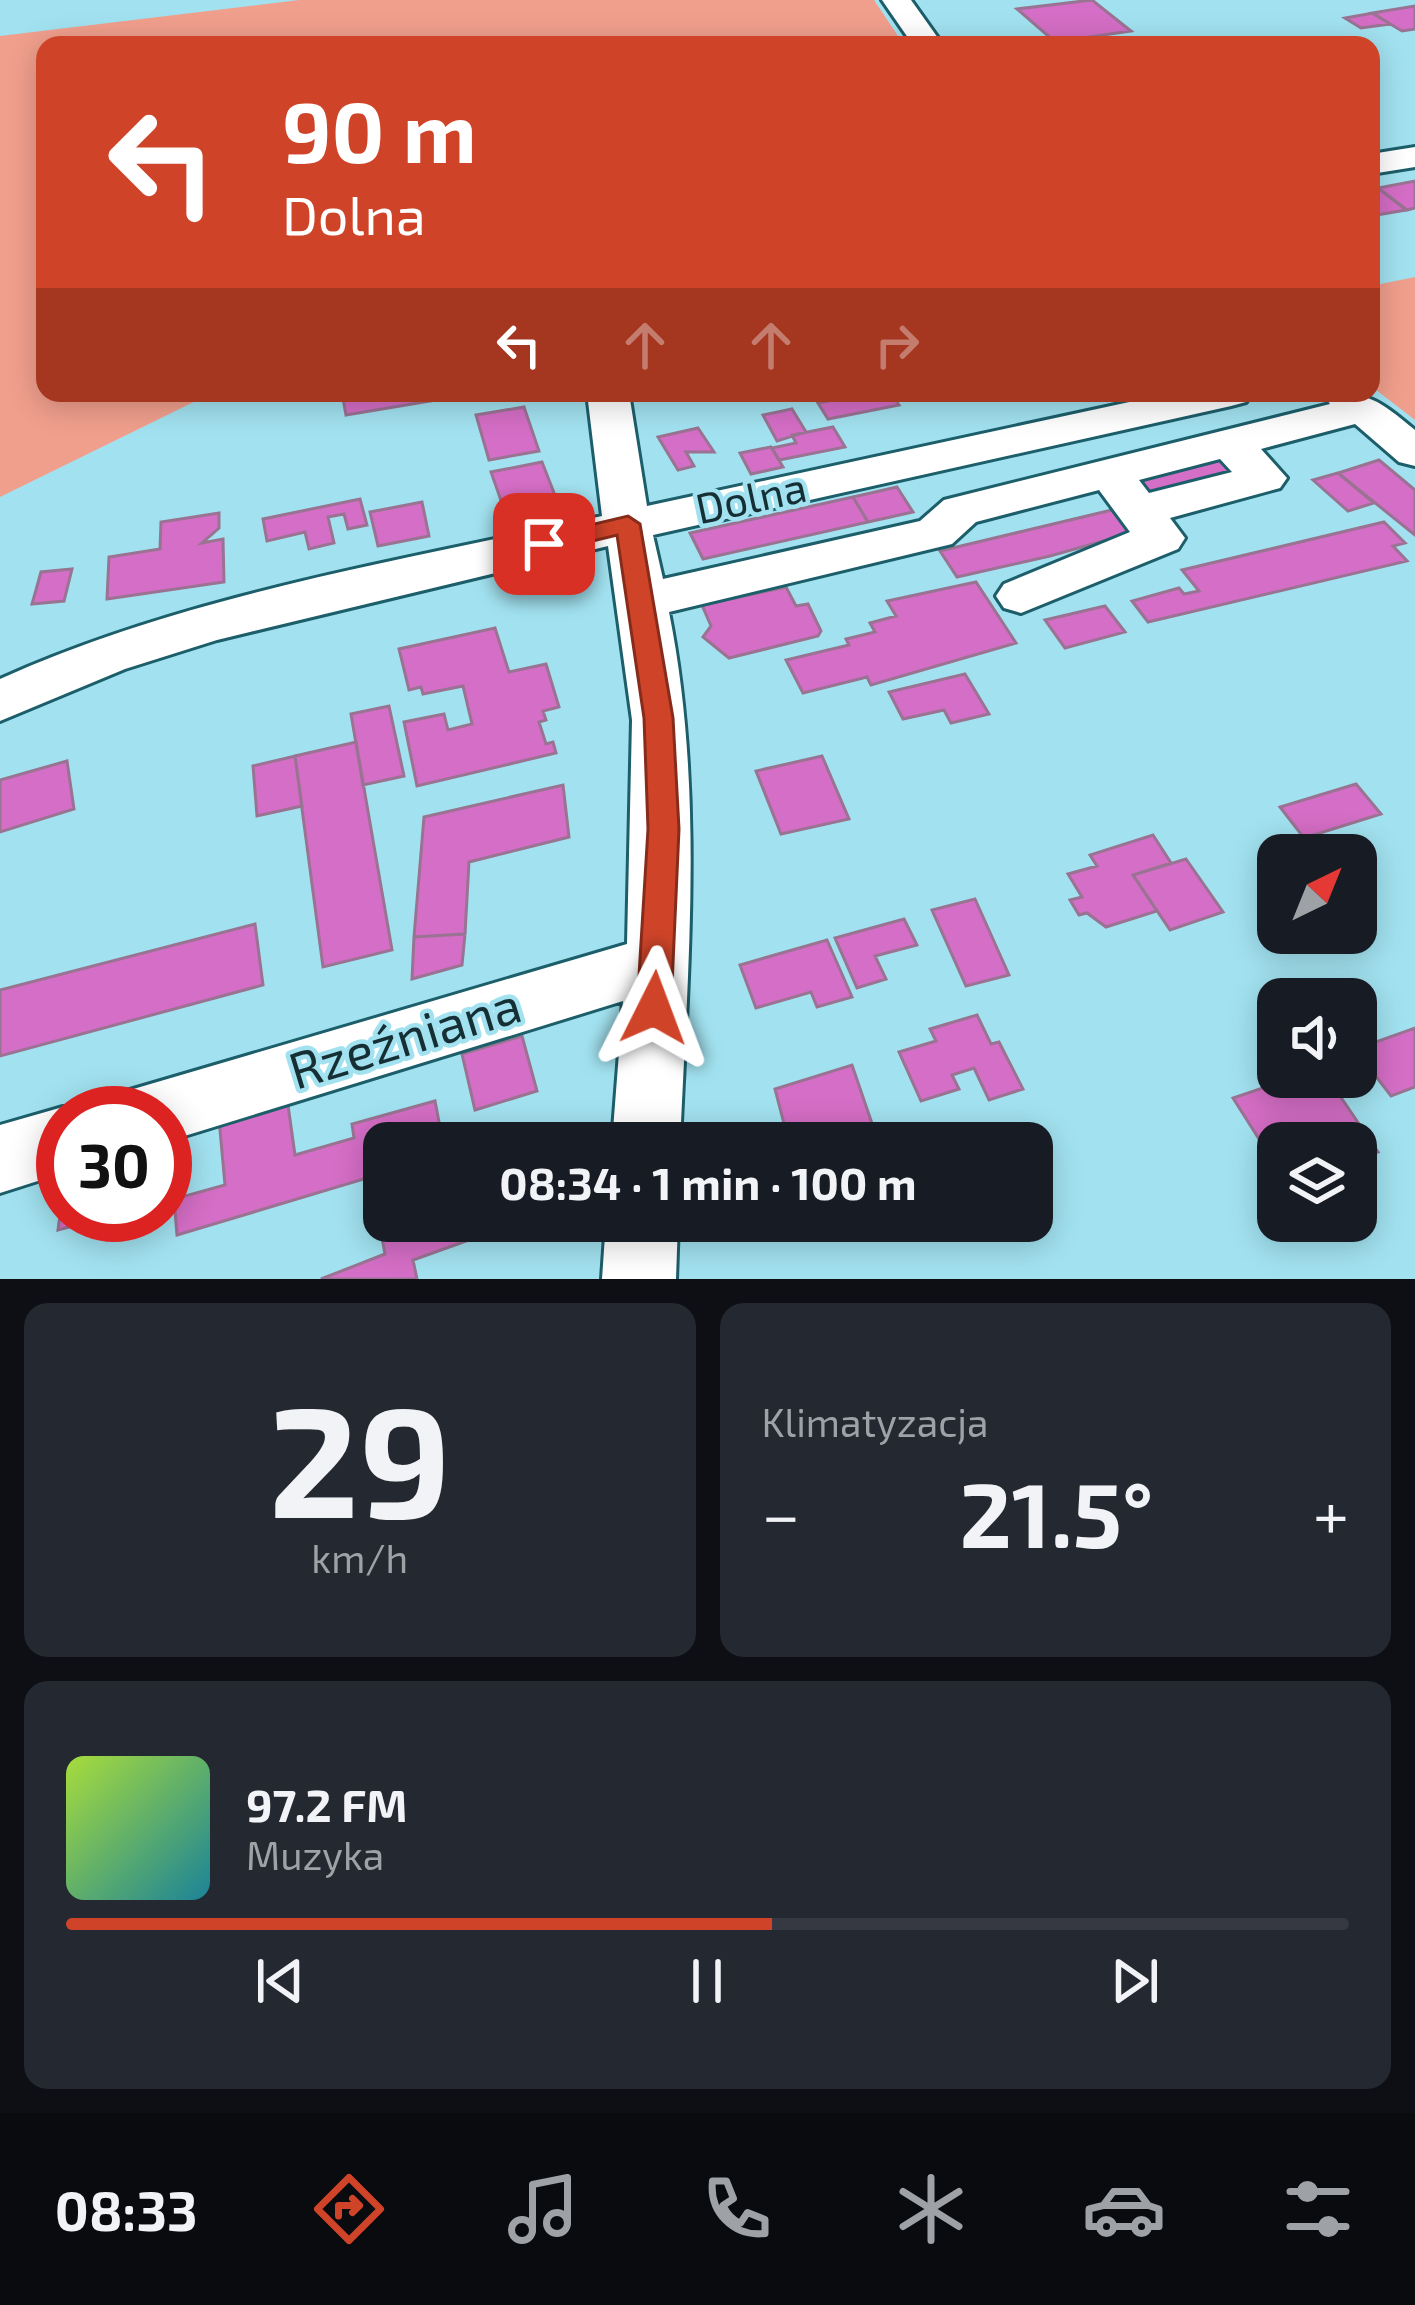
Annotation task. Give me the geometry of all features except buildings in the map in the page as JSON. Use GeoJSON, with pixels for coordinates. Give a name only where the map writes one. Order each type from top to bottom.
{"type":"FeatureCollection","features":[{"type":"Feature","properties":{"kind":"street"},"geometry":{"type":"LineString","coordinates":[[896,0],[922,36]]}},
{"type":"Feature","properties":{"kind":"street"},"geometry":{"type":"LineString","coordinates":[[1380,163],[1415,157]]}},
{"type":"Feature","properties":{"kind":"street"},"geometry":{"type":"LineString","coordinates":[[609,402],[612,452],[659,718],[663,829],[647,1122]]}},
{"type":"Feature","properties":{"kind":"street","name":"Dolna"},"geometry":{"type":"LineString","coordinates":[[0,701],[149,642],[628,524],[1190,402]]}},
{"type":"Feature","properties":{"kind":"street"},"geometry":{"type":"LineString","coordinates":[[640,602],[935,533],[960,511],[1264,478],[1229,442],[1350,402]]}},
{"type":"Feature","properties":{"kind":"street"},"geometry":{"type":"LineString","coordinates":[[1354,402],[1415,452]]}},
{"type":"Feature","properties":{"kind":"street"},"geometry":{"type":"LineString","coordinates":[[1021,596],[1161,538],[1124,492]]}},
{"type":"Feature","properties":{"kind":"street","name":"Rzeźniana"},"geometry":{"type":"LineString","coordinates":[[192,1102],[657,962]]}},
{"type":"Feature","properties":{"kind":"street"},"geometry":{"type":"LineString","coordinates":[[0,1159],[36,1148]]}},
{"type":"Feature","properties":{"kind":"street"},"geometry":{"type":"LineString","coordinates":[[639,1279],[641,1242]]}},
{"type":"Feature","properties":{"kind":"shaded area"},"geometry":{"type":"Polygon","coordinates":[[[299,0],[874,0],[898,36],[36,36],[36,402],[194,402],[0,497],[0,36],[299,0]]]}},
{"type":"Feature","properties":{"kind":"shaded area"},"geometry":{"type":"Polygon","coordinates":[[[1415,277],[1415,420],[1380,393],[1380,284],[1415,277]]]}},
{"type":"Feature","properties":{"kind":"route"},"geometry":{"type":"LineString","coordinates":[[544,544],[628,524],[659,718],[663,829],[654,1008]]}}]}
